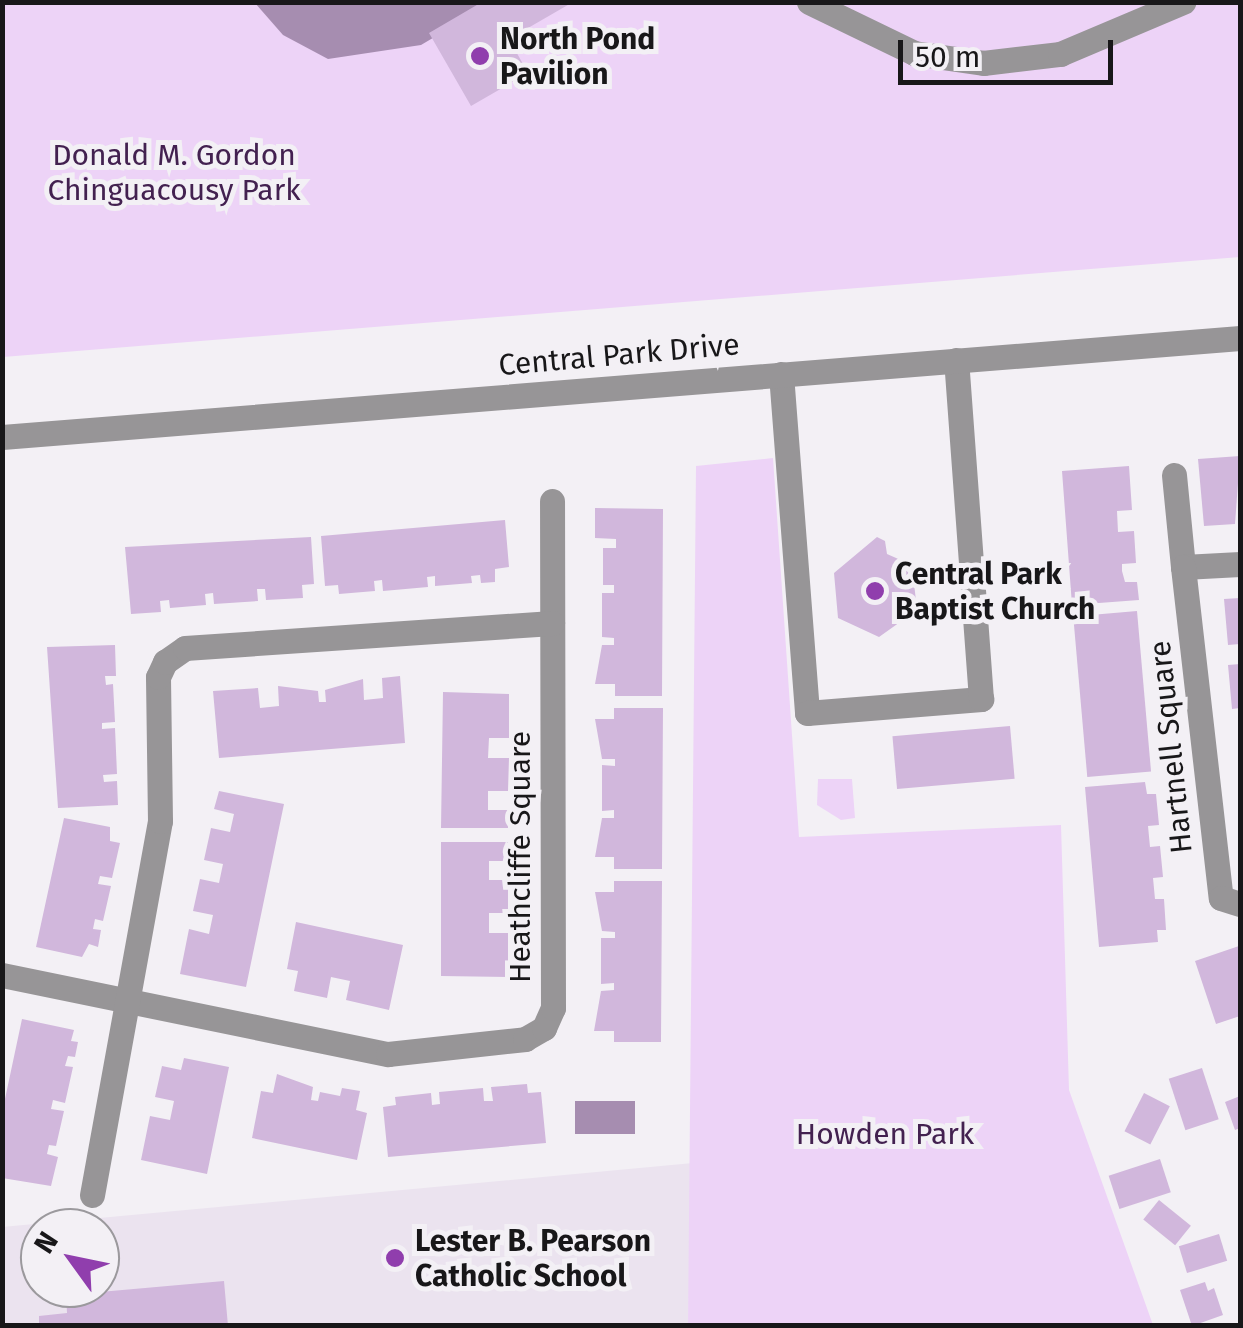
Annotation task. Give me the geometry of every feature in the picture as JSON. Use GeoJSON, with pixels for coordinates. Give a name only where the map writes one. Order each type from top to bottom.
{"type":"FeatureCollection","features":[{"type":"Feature","properties":{"kind":"street"},"geometry":{"type":"LineString","coordinates":[[809,2],[914,52],[983,62],[1060,54],[1183,2]]}},
{"type":"Feature","properties":{"kind":"street","name":"Central Park Drive"},"geometry":{"type":"LineString","coordinates":[[2,437],[1240,338]]}},
{"type":"Feature","properties":{"kind":"street"},"geometry":{"type":"LineString","coordinates":[[782,374],[806,713],[981,699],[956,360]]}},
{"type":"Feature","properties":{"kind":"street","name":"Hartnell Square"},"geometry":{"type":"LineString","coordinates":[[1174,475],[1221,898],[1240,904]]}},
{"type":"Feature","properties":{"kind":"street","name":"Heathcliffe Square"},"geometry":{"type":"LineString","coordinates":[[2,976],[388,1054],[525,1039],[544,1028],[553,1008],[552,500]]}},
{"type":"Feature","properties":{"kind":"street"},"geometry":{"type":"LineString","coordinates":[[1183,568],[1240,564]]}},
{"type":"Feature","properties":{"kind":"street"},"geometry":{"type":"LineString","coordinates":[[92,1196],[131,1003],[160,821],[158,678],[165,662],[185,648],[552,623]]}},
{"type":"Feature","properties":{"kind":"shaded area"},"geometry":{"type":"Polygon","coordinates":[[[255,3],[492,3],[421,45],[328,59],[283,35],[255,3]]]}},
{"type":"Feature","properties":{"kind":"shaded area"},"geometry":{"type":"Polygon","coordinates":[[[575,1101],[635,1101],[635,1134],[575,1134],[575,1101]]]}},
{"type":"Feature","properties":{"kind":"shaded area","name":"Lester B. Pearson Catholic School"},"geometry":{"type":"Polygon","coordinates":[[[693,1163],[688,1325],[3,1325],[2,1227],[20,1225],[20,1308],[120,1308],[120,1216],[693,1163]]]}},
{"type":"Feature","properties":{"kind":"green space","name":"Donald M. Gordon Chinguacousy Park"},"geometry":{"type":"Polygon","coordinates":[[[3,3],[1240,3],[1240,257],[3,357],[3,3]]]}},
{"type":"Feature","properties":{"kind":"green space","name":"Howden Park"},"geometry":{"type":"Polygon","coordinates":[[[773,458],[799,837],[1061,825],[1069,1090],[1153,1325],[688,1325],[696,466],[773,458]]]}},
{"type":"Feature","properties":{"kind":"green space"},"geometry":{"type":"Polygon","coordinates":[[[818,779],[852,779],[855,818],[841,820],[817,805],[818,779]]]}},
{"type":"Feature","properties":{"kind":"building","name":"North Pond Pavilion"},"geometry":{"type":"Polygon","coordinates":[[[482,2],[573,2],[509,39],[528,73],[471,106],[429,33],[482,2]]]}},
{"type":"Feature","properties":{"kind":"building"},"geometry":{"type":"Polygon","coordinates":[[[1240,456],[1235,524],[1204,526],[1198,459],[1240,456]]]}},
{"type":"Feature","properties":{"kind":"building"},"geometry":{"type":"Polygon","coordinates":[[[1129,466],[1132,510],[1117,511],[1118,532],[1134,531],[1136,563],[1122,564],[1122,571],[1125,582],[1137,582],[1139,600],[1072,605],[1062,471],[1129,466]]]}},
{"type":"Feature","properties":{"kind":"building"},"geometry":{"type":"Polygon","coordinates":[[[595,508],[663,509],[662,696],[615,696],[615,684],[595,684],[602,645],[614,645],[614,638],[602,637],[602,593],[614,593],[614,585],[603,585],[603,548],[616,548],[616,539],[595,538],[595,508]]]}},
{"type":"Feature","properties":{"kind":"building"},"geometry":{"type":"Polygon","coordinates":[[[505,520],[509,567],[495,569],[495,582],[481,583],[480,575],[471,576],[472,583],[435,586],[435,576],[427,577],[428,587],[383,591],[382,580],[374,581],[375,591],[339,594],[338,585],[325,586],[321,536],[505,520]]]}},
{"type":"Feature","properties":{"kind":"building"},"geometry":{"type":"Polygon","coordinates":[[[311,537],[314,584],[302,585],[303,598],[266,600],[265,589],[257,589],[258,601],[214,604],[213,593],[205,594],[206,605],[170,608],[169,600],[160,601],[161,612],[131,614],[125,547],[311,537]]]}},
{"type":"Feature","properties":{"kind":"building","name":"Central Park Baptist Church"},"geometry":{"type":"Polygon","coordinates":[[[877,537],[885,541],[887,554],[912,565],[917,610],[879,637],[838,618],[834,573],[877,537]]]}},
{"type":"Feature","properties":{"kind":"building"},"geometry":{"type":"Polygon","coordinates":[[[1240,598],[1240,644],[1228,645],[1224,599],[1240,598]]]}},
{"type":"Feature","properties":{"kind":"building"},"geometry":{"type":"Polygon","coordinates":[[[1137,611],[1151,771],[1087,777],[1073,617],[1137,611]]]}},
{"type":"Feature","properties":{"kind":"building"},"geometry":{"type":"Polygon","coordinates":[[[115,645],[116,676],[105,676],[106,685],[113,684],[115,722],[102,723],[102,729],[115,728],[117,774],[103,775],[104,782],[117,781],[118,805],[58,808],[47,647],[115,645]]]}},
{"type":"Feature","properties":{"kind":"building"},"geometry":{"type":"Polygon","coordinates":[[[1240,664],[1240,708],[1232,709],[1228,665],[1240,664]]]}},
{"type":"Feature","properties":{"kind":"building"},"geometry":{"type":"Polygon","coordinates":[[[400,676],[405,743],[219,758],[213,691],[258,688],[260,708],[279,706],[278,686],[318,691],[319,702],[326,702],[325,690],[363,679],[364,700],[383,698],[382,678],[400,676]]]}},
{"type":"Feature","properties":{"kind":"building"},"geometry":{"type":"Polygon","coordinates":[[[443,692],[509,694],[509,738],[489,738],[488,758],[509,758],[508,791],[488,791],[488,810],[508,810],[508,828],[441,828],[443,692]]]}},
{"type":"Feature","properties":{"kind":"building"},"geometry":{"type":"Polygon","coordinates":[[[614,708],[663,708],[662,869],[614,869],[614,857],[595,857],[602,818],[614,818],[614,810],[602,811],[602,765],[615,766],[615,759],[602,759],[595,719],[614,719],[614,708]]]}},
{"type":"Feature","properties":{"kind":"building"},"geometry":{"type":"Polygon","coordinates":[[[1010,726],[1015,779],[897,789],[892,736],[1010,726]]]}},
{"type":"Feature","properties":{"kind":"building"},"geometry":{"type":"Polygon","coordinates":[[[1145,782],[1147,794],[1156,794],[1159,825],[1148,826],[1150,847],[1160,846],[1163,877],[1153,878],[1155,899],[1164,899],[1166,930],[1157,930],[1158,942],[1099,947],[1085,787],[1145,782]]]}},
{"type":"Feature","properties":{"kind":"building"},"geometry":{"type":"Polygon","coordinates":[[[219,791],[284,804],[246,987],[180,974],[189,929],[209,934],[213,915],[193,911],[200,879],[219,883],[223,864],[204,860],[211,828],[230,832],[234,814],[214,809],[219,791]]]}},
{"type":"Feature","properties":{"kind":"building"},"geometry":{"type":"Polygon","coordinates":[[[64,818],[110,827],[110,841],[120,843],[112,878],[100,876],[98,884],[111,886],[103,921],[95,919],[93,929],[101,930],[98,947],[89,944],[82,957],[36,947],[64,818]]]}},
{"type":"Feature","properties":{"kind":"building"},"geometry":{"type":"Polygon","coordinates":[[[441,842],[508,842],[508,861],[489,861],[489,880],[508,880],[508,913],[489,913],[489,933],[508,933],[508,977],[441,976],[441,842]]]}},
{"type":"Feature","properties":{"kind":"building"},"geometry":{"type":"Polygon","coordinates":[[[614,881],[662,881],[661,1042],[614,1042],[614,1031],[594,1031],[601,991],[614,990],[614,983],[601,984],[601,938],[615,938],[615,932],[602,931],[595,892],[614,892],[614,881]]]}},
{"type":"Feature","properties":{"kind":"building"},"geometry":{"type":"Polygon","coordinates":[[[296,922],[403,945],[389,1010],[346,1000],[350,981],[331,977],[327,998],[294,991],[298,971],[287,969],[296,922]]]}},
{"type":"Feature","properties":{"kind":"building"},"geometry":{"type":"Polygon","coordinates":[[[1239,946],[1240,1016],[1216,1024],[1195,961],[1239,946]]]}},
{"type":"Feature","properties":{"kind":"building"},"geometry":{"type":"Polygon","coordinates":[[[22,1019],[74,1030],[71,1041],[78,1042],[75,1057],[68,1056],[65,1066],[73,1067],[65,1103],[53,1100],[51,1109],[64,1111],[56,1146],[49,1145],[47,1154],[58,1157],[51,1186],[2,1178],[2,1113],[22,1019]]]}},
{"type":"Feature","properties":{"kind":"building"},"geometry":{"type":"Polygon","coordinates":[[[184,1058],[229,1067],[207,1174],[141,1160],[150,1116],[170,1120],[174,1101],[155,1097],[162,1066],[181,1070],[184,1058]]]}},
{"type":"Feature","properties":{"kind":"building"},"geometry":{"type":"Polygon","coordinates":[[[1202,1068],[1219,1119],[1185,1130],[1169,1079],[1202,1068]]]}},
{"type":"Feature","properties":{"kind":"building"},"geometry":{"type":"Polygon","coordinates":[[[277,1074],[313,1087],[311,1100],[318,1101],[320,1092],[340,1096],[342,1088],[360,1091],[356,1110],[367,1113],[357,1160],[252,1138],[261,1091],[273,1093],[277,1074]]]}},
{"type":"Feature","properties":{"kind":"building"},"geometry":{"type":"Polygon","coordinates":[[[527,1084],[528,1093],[541,1092],[546,1143],[388,1157],[383,1107],[396,1105],[395,1097],[431,1093],[432,1105],[440,1104],[439,1092],[483,1088],[484,1101],[493,1101],[491,1087],[527,1084]]]}},
{"type":"Feature","properties":{"kind":"building"},"geometry":{"type":"Polygon","coordinates":[[[1144,1093],[1170,1106],[1150,1144],[1124,1131],[1144,1093]]]}},
{"type":"Feature","properties":{"kind":"building"},"geometry":{"type":"Polygon","coordinates":[[[1240,1096],[1240,1128],[1235,1130],[1225,1102],[1240,1096]]]}},
{"type":"Feature","properties":{"kind":"building"},"geometry":{"type":"Polygon","coordinates":[[[1160,1159],[1171,1192],[1119,1209],[1109,1176],[1160,1159]]]}},
{"type":"Feature","properties":{"kind":"building"},"geometry":{"type":"Polygon","coordinates":[[[1159,1200],[1191,1226],[1175,1245],[1143,1219],[1159,1200]]]}},
{"type":"Feature","properties":{"kind":"building"},"geometry":{"type":"Polygon","coordinates":[[[1219,1234],[1227,1261],[1187,1273],[1179,1246],[1219,1234]]]}},
{"type":"Feature","properties":{"kind":"building"},"geometry":{"type":"Polygon","coordinates":[[[224,1281],[228,1326],[39,1326],[39,1316],[67,1313],[67,1308],[120,1308],[120,1290],[224,1281]]]}},
{"type":"Feature","properties":{"kind":"building"},"geometry":{"type":"Polygon","coordinates":[[[1205,1282],[1208,1291],[1214,1288],[1223,1315],[1192,1326],[1180,1290],[1205,1282]]]}},
{"type":"Feature","properties":{"kind":"place","name":"North Pond Pavilion"},"geometry":{"type":"Point","coordinates":[480,56]}},
{"type":"Feature","properties":{"kind":"place","name":"Central Park Baptist Church"},"geometry":{"type":"Point","coordinates":[875,591]}},
{"type":"Feature","properties":{"kind":"place","name":"Lester B. Pearson Catholic School"},"geometry":{"type":"Point","coordinates":[395,1258]}}]}
